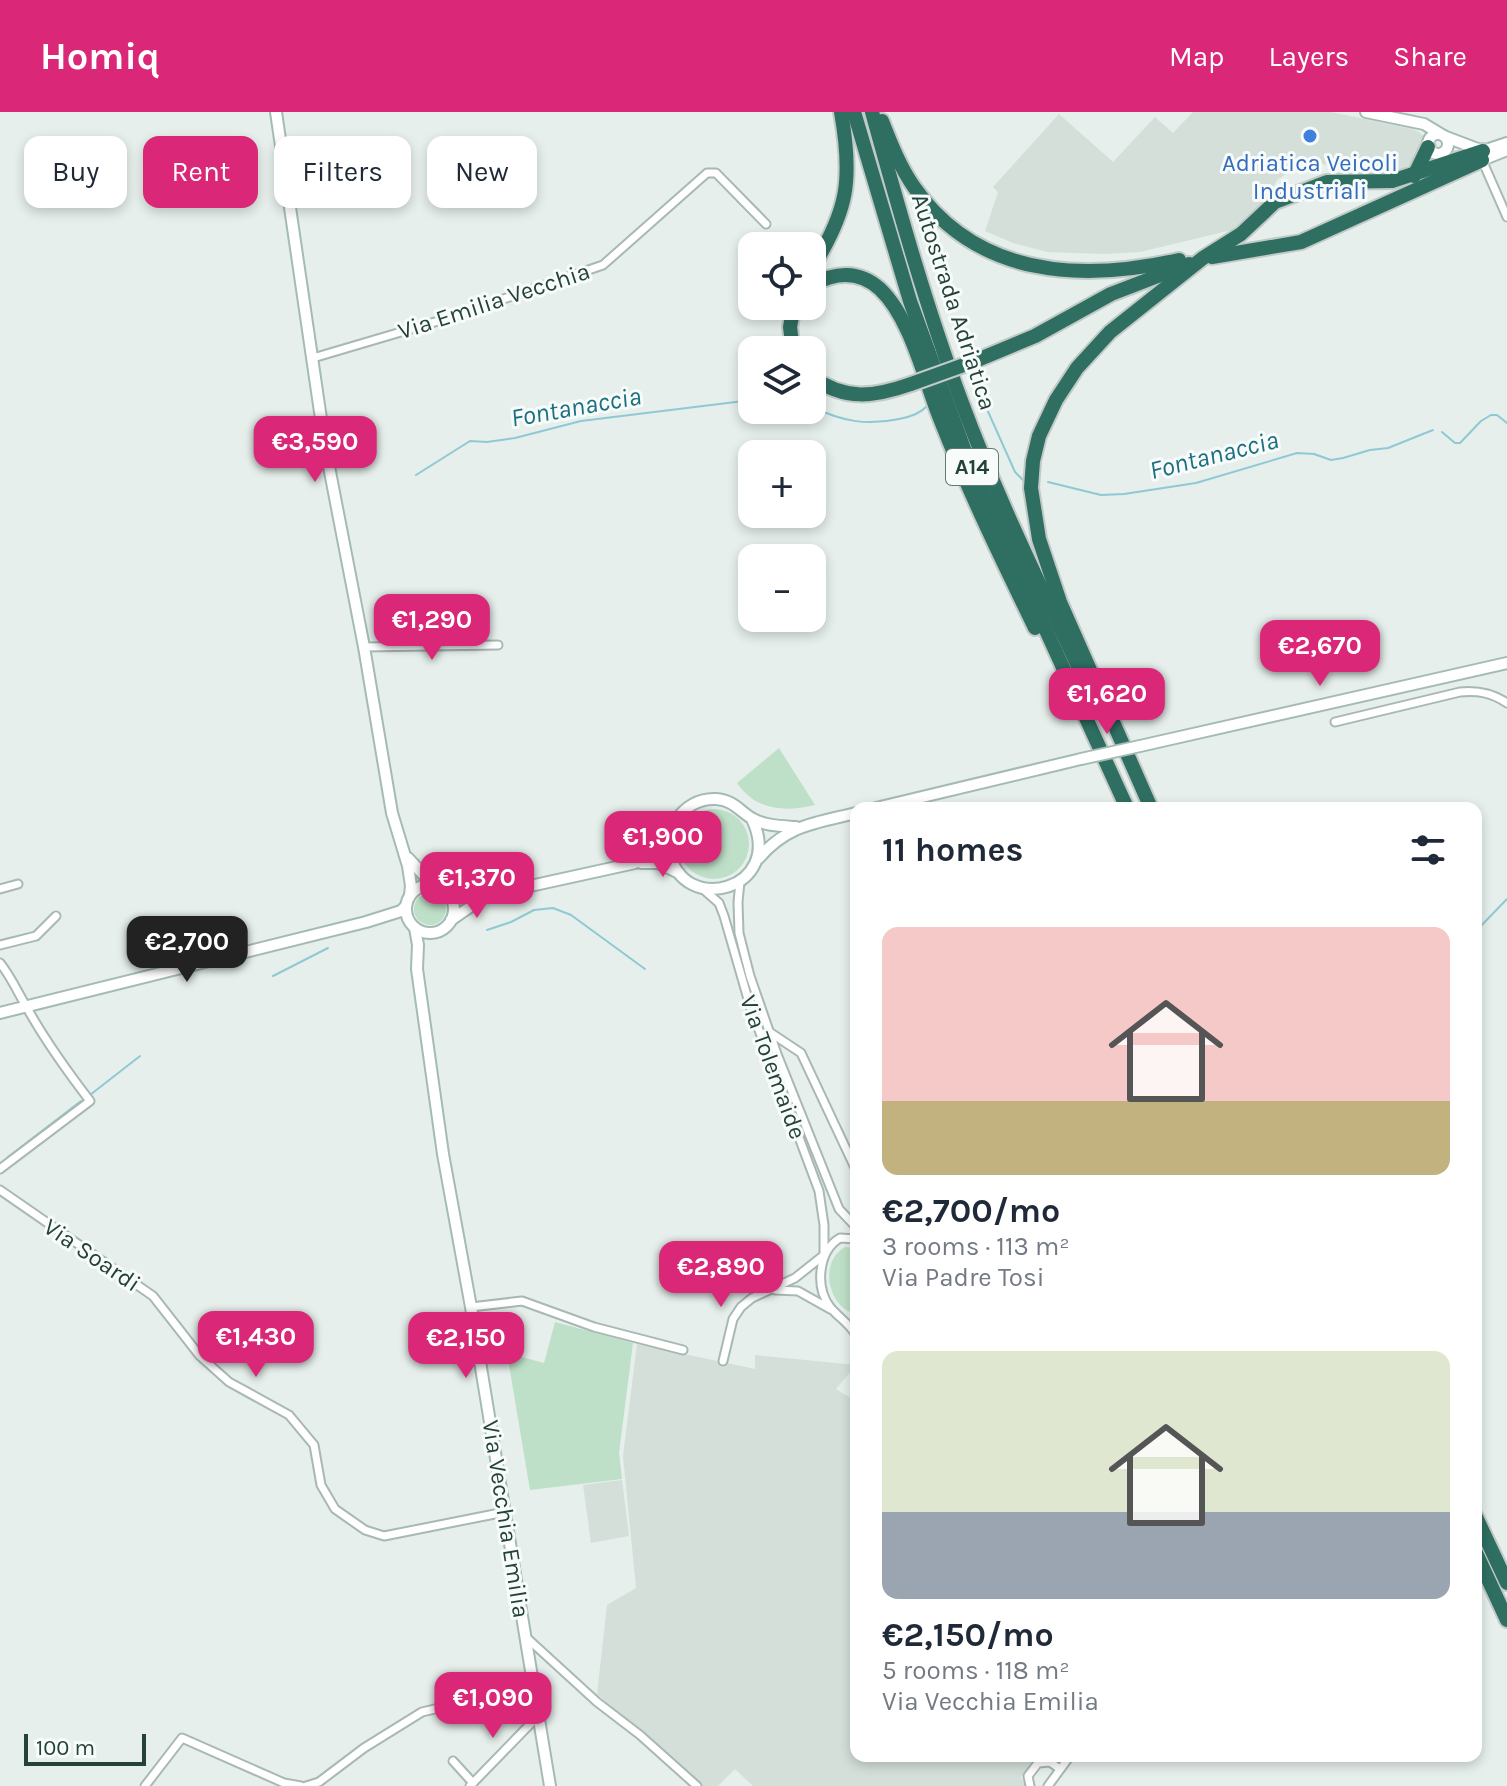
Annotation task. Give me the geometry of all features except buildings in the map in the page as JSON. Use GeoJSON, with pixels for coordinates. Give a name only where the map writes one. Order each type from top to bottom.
{"type":"FeatureCollection","features":[{"type":"Feature","properties":{"kind":"highway"},"geometry":{"type":"LineString","coordinates":[[826,246],[844,204],[847,167],[841,112]]}},
{"type":"Feature","properties":{"kind":"highway","name":"Autostrada Adriatica"},"geometry":{"type":"LineString","coordinates":[[854,112],[910,301],[967,457],[1124,802]]}},
{"type":"Feature","properties":{"kind":"highway","name":"Autostrada Adriatica"},"geometry":{"type":"LineString","coordinates":[[872,112],[917,275],[962,405],[1019,540],[1145,802]]}},
{"type":"Feature","properties":{"kind":"highway"},"geometry":{"type":"LineString","coordinates":[[878,112],[901,165],[920,195],[947,224],[991,252],[1032,266],[1071,272],[1128,269],[1301,242],[1482,156]]}},
{"type":"Feature","properties":{"kind":"highway"},"geometry":{"type":"LineString","coordinates":[[1414,176],[1428,144]]}},
{"type":"Feature","properties":{"kind":"highway"},"geometry":{"type":"LineString","coordinates":[[1145,802],[1047,568],[1035,522],[1031,473],[1039,436],[1056,400],[1077,368],[1110,332],[1203,258],[1241,234],[1272,204],[1327,182],[1381,182],[1414,176],[1482,156]]}},
{"type":"Feature","properties":{"kind":"highway"},"geometry":{"type":"LineString","coordinates":[[826,385],[856,396],[876,395],[911,384],[1035,336],[1111,294],[1203,258]]}},
{"type":"Feature","properties":{"kind":"highway"},"geometry":{"type":"LineString","coordinates":[[826,279],[854,275],[873,283],[892,304],[908,334],[985,526],[1036,630],[1096,740]]}},
{"type":"Feature","properties":{"kind":"highway"},"geometry":{"type":"LineString","coordinates":[[1482,1530],[1507,1583]]}},
{"type":"Feature","properties":{"kind":"highway"},"geometry":{"type":"LineString","coordinates":[[1482,1566],[1507,1620]]}},
{"type":"Feature","properties":{"kind":"main road"},"geometry":{"type":"LineString","coordinates":[[276,112],[325,446],[392,813],[408,866],[411,886],[408,901],[413,926]]}},
{"type":"Feature","properties":{"kind":"main road"},"geometry":{"type":"LineString","coordinates":[[1366,112],[1424,124],[1482,156],[1507,150]]}},
{"type":"Feature","properties":{"kind":"main road"},"geometry":{"type":"LineString","coordinates":[[1404,119],[1416,127],[1436,154],[1443,153],[1447,147],[1442,135]]}},
{"type":"Feature","properties":{"kind":"main road"},"geometry":{"type":"LineString","coordinates":[[1428,144],[1432,135],[1442,135]]}},
{"type":"Feature","properties":{"kind":"main road"},"geometry":{"type":"LineString","coordinates":[[1482,156],[1507,143]]}},
{"type":"Feature","properties":{"kind":"main road"},"geometry":{"type":"LineString","coordinates":[[901,802],[1507,663]]}},
{"type":"Feature","properties":{"kind":"main road"},"geometry":{"type":"LineString","coordinates":[[679,873],[671,859],[669,844],[672,828],[680,815],[704,800],[731,802],[752,819],[773,825],[796,827],[850,814]]}},
{"type":"Feature","properties":{"kind":"main road"},"geometry":{"type":"LineString","coordinates":[[701,888],[715,890],[740,882],[751,872],[760,846],[752,819]]}},
{"type":"Feature","properties":{"kind":"main road"},"geometry":{"type":"LineString","coordinates":[[757,860],[774,841],[796,827]]}},
{"type":"Feature","properties":{"kind":"main road","name":"Via Tolemaide"},"geometry":{"type":"LineString","coordinates":[[635,863],[669,844]]}},
{"type":"Feature","properties":{"kind":"main road"},"geometry":{"type":"LineString","coordinates":[[401,847],[414,866],[452,901],[454,909],[450,921]]}},
{"type":"Feature","properties":{"kind":"main road","name":"Via Tolemaide"},"geometry":{"type":"LineString","coordinates":[[438,887],[464,897],[489,895],[635,863],[658,863],[701,888]]}},
{"type":"Feature","properties":{"kind":"main road"},"geometry":{"type":"LineString","coordinates":[[0,1013],[366,922],[401,911],[423,886],[438,887]]}},
{"type":"Feature","properties":{"kind":"main road","name":"Via Tolemaide"},"geometry":{"type":"LineString","coordinates":[[434,932],[444,928],[475,901],[489,895]]}},
{"type":"Feature","properties":{"kind":"main road"},"geometry":{"type":"LineString","coordinates":[[366,922],[397,921],[423,932],[434,932],[417,969]]}},
{"type":"Feature","properties":{"kind":"main road","name":"Via Vecchia Emilia"},"geometry":{"type":"LineString","coordinates":[[413,926],[418,945],[417,969],[443,1154],[550,1786]]}},
{"type":"Feature","properties":{"kind":"street"},"geometry":{"type":"LineString","coordinates":[[1482,156],[1507,217]]}},
{"type":"Feature","properties":{"kind":"street","name":"Via Emilia Vecchia"},"geometry":{"type":"LineString","coordinates":[[313,358],[445,319],[603,265],[707,173],[716,173],[766,224]]}},
{"type":"Feature","properties":{"kind":"street"},"geometry":{"type":"LineString","coordinates":[[364,647],[498,645]]}},
{"type":"Feature","properties":{"kind":"street"},"geometry":{"type":"LineString","coordinates":[[1335,722],[1460,692],[1476,691],[1507,703]]}},
{"type":"Feature","properties":{"kind":"street","name":"Via Tolemaide"},"geometry":{"type":"LineString","coordinates":[[740,882],[739,933],[769,1032],[839,1209],[850,1221]]}},
{"type":"Feature","properties":{"kind":"street"},"geometry":{"type":"LineString","coordinates":[[0,889],[18,884]]}},
{"type":"Feature","properties":{"kind":"street","name":"Via Tolemaide"},"geometry":{"type":"LineString","coordinates":[[701,888],[711,893],[724,916],[750,1006],[819,1191],[823,1208],[821,1278],[832,1310]]}},
{"type":"Feature","properties":{"kind":"street"},"geometry":{"type":"LineString","coordinates":[[0,945],[36,936],[56,916]]}},
{"type":"Feature","properties":{"kind":"street"},"geometry":{"type":"LineString","coordinates":[[0,963],[90,1101],[0,1169]]}},
{"type":"Feature","properties":{"kind":"street"},"geometry":{"type":"LineString","coordinates":[[769,1032],[801,1053],[850,1157]]}},
{"type":"Feature","properties":{"kind":"street","name":"Via Soardi"},"geometry":{"type":"LineString","coordinates":[[0,1190],[153,1296],[200,1356],[229,1382],[289,1415],[314,1445],[321,1485],[335,1509],[365,1530],[384,1536],[505,1512]]}},
{"type":"Feature","properties":{"kind":"street"},"geometry":{"type":"LineString","coordinates":[[723,1361],[733,1319],[752,1298],[795,1278],[840,1238],[850,1239]]}},
{"type":"Feature","properties":{"kind":"street"},"geometry":{"type":"LineString","coordinates":[[765,1291],[798,1291],[832,1310],[850,1328]]}},
{"type":"Feature","properties":{"kind":"street"},"geometry":{"type":"LineString","coordinates":[[471,1307],[522,1301],[594,1327],[683,1350]]}},
{"type":"Feature","properties":{"kind":"street"},"geometry":{"type":"LineString","coordinates":[[842,1318],[850,1320]]}},
{"type":"Feature","properties":{"kind":"street"},"geometry":{"type":"LineString","coordinates":[[525,1636],[597,1702],[697,1786]]}},
{"type":"Feature","properties":{"kind":"street"},"geometry":{"type":"LineString","coordinates":[[145,1786],[182,1738],[284,1783],[303,1786],[319,1782],[364,1748],[422,1712],[533,1686]]}},
{"type":"Feature","properties":{"kind":"street"},"geometry":{"type":"LineString","coordinates":[[453,1761],[472,1785],[538,1716]]}},
{"type":"Feature","properties":{"kind":"street"},"geometry":{"type":"LineString","coordinates":[[1030,1786],[1028,1776],[1040,1762]]}},
{"type":"Feature","properties":{"kind":"street"},"geometry":{"type":"LineString","coordinates":[[1044,1762],[1058,1768]]}},
{"type":"Feature","properties":{"kind":"street"},"geometry":{"type":"LineString","coordinates":[[1058,1768],[1061,1762]]}},
{"type":"Feature","properties":{"kind":"street"},"geometry":{"type":"LineString","coordinates":[[1045,1786],[1064,1762]]}},
{"type":"Feature","properties":{"kind":"shaded area"},"geometry":{"type":"Polygon","coordinates":[[[1193,112],[1331,112],[1412,129],[1425,138],[1424,147],[1411,164],[1400,171],[1336,169],[1321,163],[1298,166],[1277,180],[1269,196],[1232,230],[1140,252],[1047,252],[985,231],[998,192],[993,187],[1059,114],[1113,162],[1155,117],[1173,133],[1193,112]]]}},
{"type":"Feature","properties":{"kind":"shaded area"},"geometry":{"type":"Polygon","coordinates":[[[637,1344],[755,1369],[755,1355],[850,1364],[850,1372],[836,1389],[850,1397],[850,1762],[1032,1762],[1021,1777],[1025,1786],[753,1786],[735,1769],[718,1786],[702,1786],[597,1694],[607,1605],[636,1588],[623,1456],[637,1344]]]}},
{"type":"Feature","properties":{"kind":"shaded area"},"geometry":{"type":"Polygon","coordinates":[[[622,1480],[629,1536],[591,1543],[583,1485],[622,1480]]]}},
{"type":"Feature","properties":{"kind":"green space"},"geometry":{"type":"Polygon","coordinates":[[[779,748],[815,805],[772,807],[753,799],[737,783],[779,748]]]}},
{"type":"Feature","properties":{"kind":"green space"},"geometry":{"type":"Polygon","coordinates":[[[714,809],[739,819],[749,844],[739,869],[714,879],[689,869],[679,844],[689,819],[714,809]]]}},
{"type":"Feature","properties":{"kind":"green space"},"geometry":{"type":"Polygon","coordinates":[[[430,893],[441,898],[446,909],[441,920],[430,925],[419,920],[414,909],[419,898],[430,893]]]}},
{"type":"Feature","properties":{"kind":"green space"},"geometry":{"type":"Polygon","coordinates":[[[845,1247],[850,1247],[850,1312],[839,1303],[830,1284],[831,1263],[845,1247]]]}},
{"type":"Feature","properties":{"kind":"green space"},"geometry":{"type":"Polygon","coordinates":[[[555,1322],[633,1343],[619,1453],[622,1479],[530,1490],[507,1353],[544,1363],[555,1322]]]}},
{"type":"Feature","properties":{"kind":"waterway","name":"Fontanaccia"},"geometry":{"type":"LineString","coordinates":[[973,384],[1015,472],[1024,481]]}},
{"type":"Feature","properties":{"kind":"waterway","name":"Fontanaccia"},"geometry":{"type":"LineString","coordinates":[[416,475],[470,441],[515,438],[581,421],[738,402]]}},
{"type":"Feature","properties":{"kind":"waterway","name":"Fontanaccia"},"geometry":{"type":"LineString","coordinates":[[826,413],[844,419],[876,422],[911,416],[927,406]]}},
{"type":"Feature","properties":{"kind":"waterway","name":"Fontanaccia"},"geometry":{"type":"LineString","coordinates":[[1442,432],[1455,443],[1460,443],[1491,415],[1497,415],[1507,423]]}},
{"type":"Feature","properties":{"kind":"waterway","name":"Fontanaccia"},"geometry":{"type":"LineString","coordinates":[[1048,482],[1101,495],[1124,494],[1196,483],[1297,453],[1314,454],[1331,460],[1343,458],[1388,448],[1433,430]]}},
{"type":"Feature","properties":{"kind":"waterway"},"geometry":{"type":"LineString","coordinates":[[1482,925],[1507,899]]}},
{"type":"Feature","properties":{"kind":"waterway"},"geometry":{"type":"LineString","coordinates":[[487,930],[534,910],[553,908],[571,915],[645,969]]}},
{"type":"Feature","properties":{"kind":"waterway"},"geometry":{"type":"LineString","coordinates":[[273,976],[328,948]]}},
{"type":"Feature","properties":{"kind":"waterway"},"geometry":{"type":"LineString","coordinates":[[90,1095],[140,1056]]}},
{"type":"Feature","properties":{"kind":"waterway"},"geometry":{"type":"LineString","coordinates":[[8,1157],[81,1101]]}},
{"type":"Feature","properties":{"kind":"place","name":"Adriatica Veicoli Industriali"},"geometry":{"type":"Point","coordinates":[1310,136]}}]}
